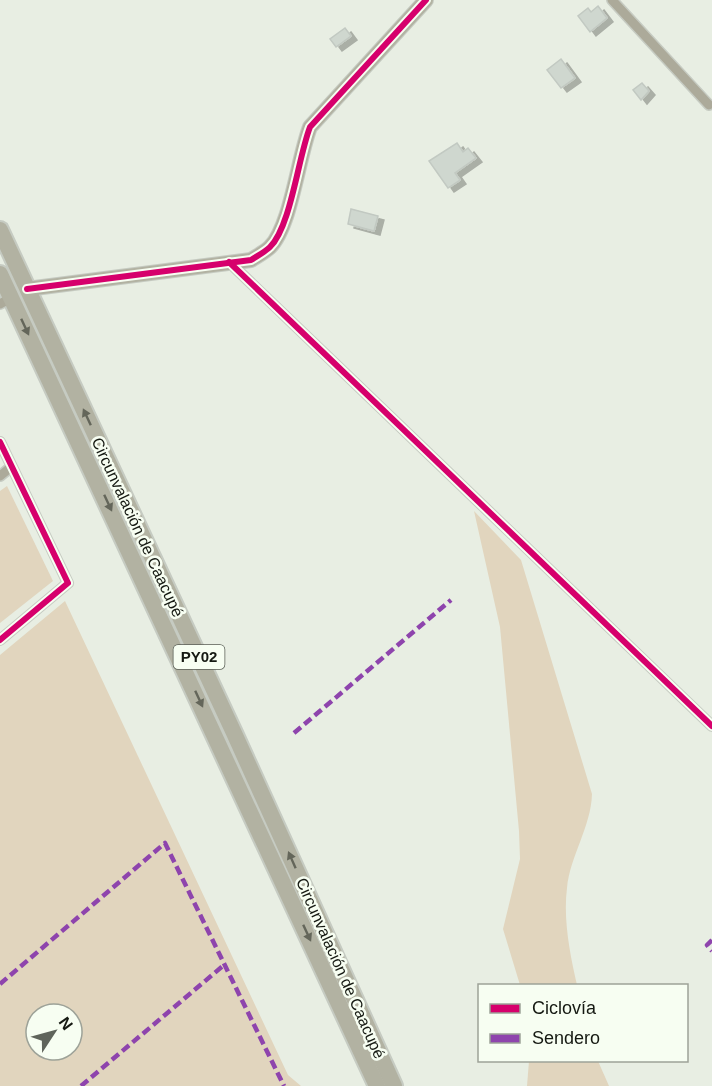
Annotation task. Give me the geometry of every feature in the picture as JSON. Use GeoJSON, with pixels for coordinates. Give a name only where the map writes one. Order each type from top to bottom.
{"type":"FeatureCollection","features":[{"type":"Feature","properties":{"kind":"highway","name":"Circunvalación de Caacupé"},"geometry":{"type":"LineString","coordinates":[[0,230],[229,722],[394,1086]]}},
{"type":"Feature","properties":{"kind":"highway","name":"Circunvalación de Caacupé"},"geometry":{"type":"LineString","coordinates":[[0,274],[5,296],[377,1086]]}},
{"type":"Feature","properties":{"kind":"street"},"geometry":{"type":"LineString","coordinates":[[27,289],[251,260],[270,247],[281,232],[301,150],[310,127],[426,0]]}},
{"type":"Feature","properties":{"kind":"street"},"geometry":{"type":"LineString","coordinates":[[612,0],[709,105]]}},
{"type":"Feature","properties":{"kind":"street"},"geometry":{"type":"LineString","coordinates":[[229,262],[712,726]]}},
{"type":"Feature","properties":{"kind":"street"},"geometry":{"type":"LineString","coordinates":[[0,442],[68,583],[0,639]]}},
{"type":"Feature","properties":{"kind":"street"},"geometry":{"type":"LineString","coordinates":[[0,476],[11,467]]}},
{"type":"Feature","properties":{"kind":"shaded area"},"geometry":{"type":"Polygon","coordinates":[[[7,486],[53,581],[0,623],[0,491],[7,486]]]}},
{"type":"Feature","properties":{"kind":"shaded area"},"geometry":{"type":"Polygon","coordinates":[[[474,511],[521,560],[592,794],[588,818],[569,876],[566,900],[568,937],[577,984],[520,984],[503,929],[520,859],[500,627],[474,511]]]}},
{"type":"Feature","properties":{"kind":"shaded area"},"geometry":{"type":"Polygon","coordinates":[[[65,601],[288,1075],[301,1086],[0,1086],[0,655],[65,601]]]}},
{"type":"Feature","properties":{"kind":"shaded area"},"geometry":{"type":"Polygon","coordinates":[[[529,1062],[598,1062],[609,1086],[527,1086],[529,1062]]]}},
{"type":"Feature","properties":{"kind":"building"},"geometry":{"type":"Polygon","coordinates":[[[598,6],[607,18],[590,32],[578,16],[588,8],[591,12],[598,6]]]}},
{"type":"Feature","properties":{"kind":"building"},"geometry":{"type":"Polygon","coordinates":[[[345,28],[351,36],[336,47],[330,39],[345,28]]]}},
{"type":"Feature","properties":{"kind":"building"},"geometry":{"type":"Polygon","coordinates":[[[561,59],[575,78],[561,88],[547,70],[561,59]]]}},
{"type":"Feature","properties":{"kind":"building"},"geometry":{"type":"Polygon","coordinates":[[[642,83],[649,91],[641,100],[633,90],[642,83]]]}},
{"type":"Feature","properties":{"kind":"building"},"geometry":{"type":"Polygon","coordinates":[[[457,143],[463,152],[468,148],[476,158],[455,173],[460,180],[448,188],[429,161],[457,143]]]}},
{"type":"Feature","properties":{"kind":"building"},"geometry":{"type":"Polygon","coordinates":[[[351,209],[378,216],[374,231],[348,224],[351,209]]]}},
{"type":"Feature","properties":{"kind":"marked path"},"geometry":{"type":"LineString","coordinates":[[294,733],[451,600]]}},
{"type":"Feature","properties":{"kind":"marked path"},"geometry":{"type":"LineString","coordinates":[[0,984],[165,843],[284,1086]]}},
{"type":"Feature","properties":{"kind":"marked path"},"geometry":{"type":"LineString","coordinates":[[712,940],[707,945],[712,951]]}},
{"type":"Feature","properties":{"kind":"marked path"},"geometry":{"type":"LineString","coordinates":[[81,1086],[224,965]]}},
{"type":"Feature","properties":{"kind":"cycle path"},"geometry":{"type":"LineString","coordinates":[[27,289],[251,260],[266,251],[277,237],[289,208],[310,127],[426,0]]}},
{"type":"Feature","properties":{"kind":"cycle path"},"geometry":{"type":"LineString","coordinates":[[229,262],[712,726]]}},
{"type":"Feature","properties":{"kind":"cycle path"},"geometry":{"type":"LineString","coordinates":[[0,442],[68,583],[0,640]]}}]}
